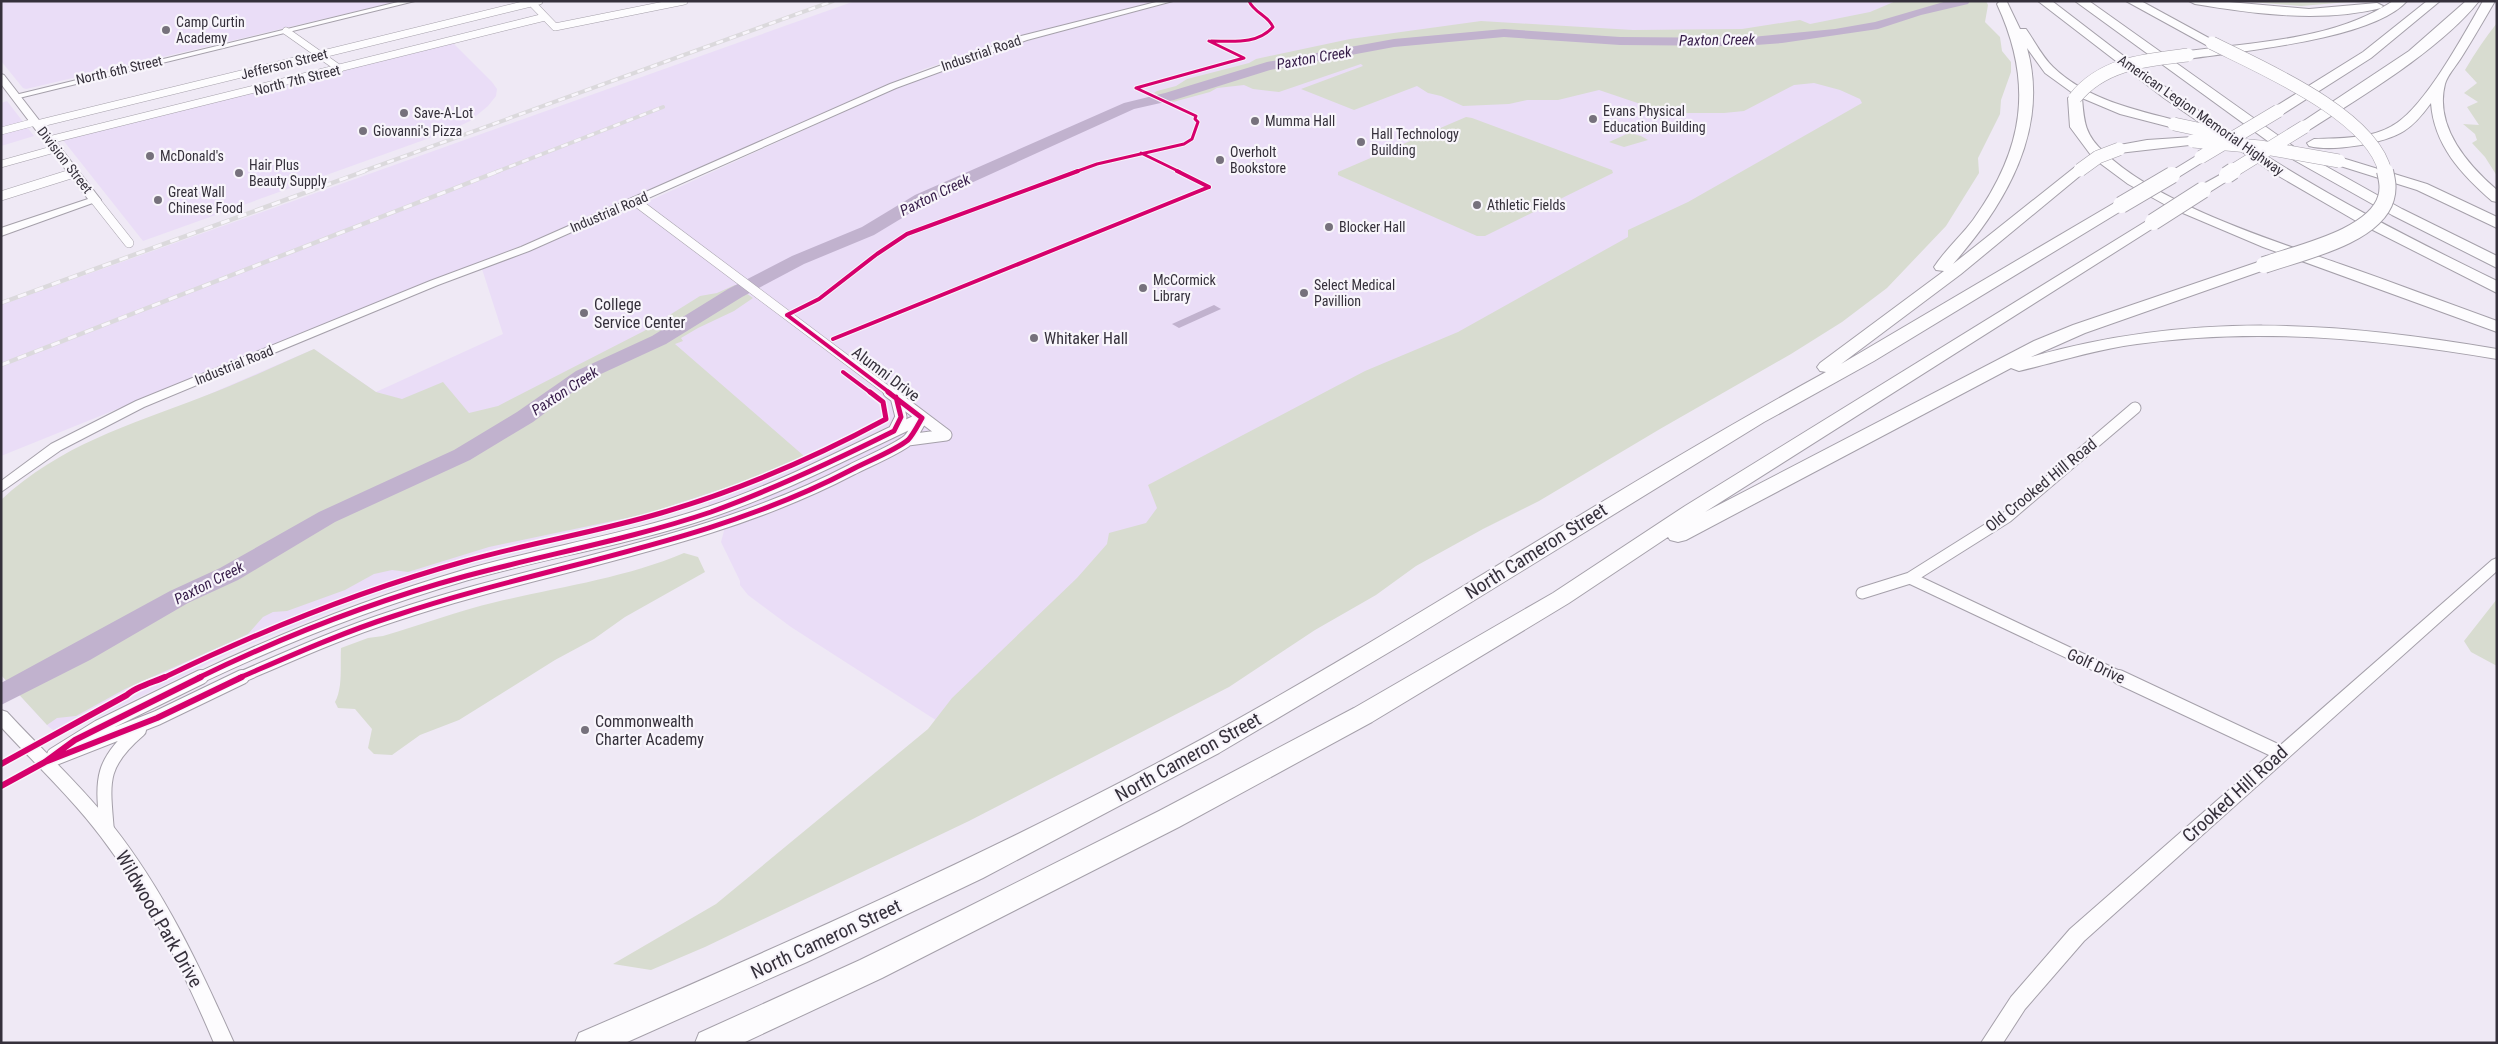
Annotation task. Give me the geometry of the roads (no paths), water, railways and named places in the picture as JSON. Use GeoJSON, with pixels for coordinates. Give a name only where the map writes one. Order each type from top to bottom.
{"type":"FeatureCollection","features":[{"type":"Feature","properties":{"kind":"highway","name":"American Legion Memorial Highway"},"geometry":{"type":"LineString","coordinates":[[2044,1],[2207,123],[2282,172],[2369,222],[2497,288]]}},
{"type":"Feature","properties":{"kind":"highway","name":"American Legion Memorial Highway"},"geometry":{"type":"LineString","coordinates":[[2081,1],[2300,157],[2397,212],[2497,263]]}},
{"type":"Feature","properties":{"kind":"highway"},"geometry":{"type":"LineString","coordinates":[[710,1043],[871,969],[1169,819],[1363,715],[1561,598],[1948,391],[2059,337],[2336,239],[2367,223],[2384,205],[2388,191],[2387,175],[2381,158],[2370,142],[2341,115],[2304,91],[2132,1]]}},
{"type":"Feature","properties":{"kind":"highway"},"geometry":{"type":"LineString","coordinates":[[2195,1],[2262,10],[2322,12],[2359,9],[2394,1]]}},
{"type":"Feature","properties":{"kind":"highway"},"geometry":{"type":"LineString","coordinates":[[2401,1],[2374,17],[2330,31],[2142,62],[2108,72],[2088,83],[2075,98],[2073,109],[2075,121],[2088,144],[2113,167],[2162,198],[2238,231],[2497,328]]}},
{"type":"Feature","properties":{"kind":"highway"},"geometry":{"type":"LineString","coordinates":[[1757,418],[1868,357],[2278,111],[2367,55],[2434,1]]}},
{"type":"Feature","properties":{"kind":"highway"},"geometry":{"type":"LineString","coordinates":[[1561,598],[1692,511],[2304,127],[2401,63],[2445,28],[2473,1]]}},
{"type":"Feature","properties":{"kind":"highway"},"geometry":{"type":"LineString","coordinates":[[2003,2],[2045,66],[2064,82],[2110,104],[2174,124],[2237,137],[2314,142],[2366,139],[2397,129],[2412,118],[2440,81],[2490,1]]}},
{"type":"Feature","properties":{"kind":"highway"},"geometry":{"type":"LineString","coordinates":[[1908,304],[1978,225],[1998,195],[2018,149],[2025,121],[2027,83],[2020,46],[2003,2]]}},
{"type":"Feature","properties":{"kind":"highway"},"geometry":{"type":"LineString","coordinates":[[2440,81],[2436,112],[2446,139],[2468,170],[2497,198]]}},
{"type":"Feature","properties":{"kind":"highway"},"geometry":{"type":"LineString","coordinates":[[1757,418],[1955,270],[2080,170],[2098,157],[2119,149],[2147,144],[2193,141],[2276,149],[2339,161],[2422,187],[2497,223]]}},
{"type":"Feature","properties":{"kind":"highway"},"geometry":{"type":"LineString","coordinates":[[1948,391],[2067,353],[2140,338],[2192,332],[2269,330],[2336,333],[2412,340],[2497,354]]}},
{"type":"Feature","properties":{"kind":"highway","name":"North Cameron Street"},"geometry":{"type":"LineString","coordinates":[[590,1043],[879,915],[973,870],[1136,786],[1279,707],[1757,418]]}},
{"type":"Feature","properties":{"kind":"main road","name":"Division Street"},"geometry":{"type":"LineString","coordinates":[[1,77],[96,200]]}},
{"type":"Feature","properties":{"kind":"main road","name":"North 6th Street"},"geometry":{"type":"LineString","coordinates":[[2,99],[15,96]]}},
{"type":"Feature","properties":{"kind":"main road"},"geometry":{"type":"LineString","coordinates":[[1,232],[96,200]]}},
{"type":"Feature","properties":{"kind":"street","name":"North 6th Street"},"geometry":{"type":"LineString","coordinates":[[15,96],[412,1]]}},
{"type":"Feature","properties":{"kind":"street"},"geometry":{"type":"LineString","coordinates":[[533,2],[555,27],[684,1]]}},
{"type":"Feature","properties":{"kind":"street","name":"Industrial Road"},"geometry":{"type":"LineString","coordinates":[[1,488],[56,448],[105,421],[162,395],[434,283],[525,249],[930,70],[1041,33],[1170,1]]}},
{"type":"Feature","properties":{"kind":"street","name":"Jefferson Street"},"geometry":{"type":"LineString","coordinates":[[1,131],[533,2]]}},
{"type":"Feature","properties":{"kind":"street","name":"North 7th Street"},"geometry":{"type":"LineString","coordinates":[[52,144],[545,17]]}},
{"type":"Feature","properties":{"kind":"street"},"geometry":{"type":"LineString","coordinates":[[286,31],[340,69]]}},
{"type":"Feature","properties":{"kind":"street"},"geometry":{"type":"LineString","coordinates":[[1,164],[52,144]]}},
{"type":"Feature","properties":{"kind":"street"},"geometry":{"type":"LineString","coordinates":[[1,196],[74,173]]}},
{"type":"Feature","properties":{"kind":"street","name":"Division Street"},"geometry":{"type":"LineString","coordinates":[[96,200],[129,243]]}},
{"type":"Feature","properties":{"kind":"street","name":"Alumni Drive"},"geometry":{"type":"LineString","coordinates":[[635,201],[946,435],[908,440]]}},
{"type":"Feature","properties":{"kind":"street"},"geometry":{"type":"LineString","coordinates":[[894,430],[901,417],[896,397]]}},
{"type":"Feature","properties":{"kind":"street","name":"Old Crooked Hill Road"},"geometry":{"type":"LineString","coordinates":[[1862,593],[1910,578],[2007,517],[2136,408]]}},
{"type":"Feature","properties":{"kind":"street"},"geometry":{"type":"LineString","coordinates":[[45,762],[75,740],[145,704],[222,666],[314,627],[388,600],[466,576],[633,536],[726,507],[819,469],[894,430],[922,418]]}},
{"type":"Feature","properties":{"kind":"street"},"geometry":{"type":"LineString","coordinates":[[45,762],[85,748],[157,718],[272,663],[393,616],[506,582],[668,542],[743,517],[832,480],[908,440],[922,418]]}},
{"type":"Feature","properties":{"kind":"street","name":"Crooked Hill Road"},"geometry":{"type":"LineString","coordinates":[[1991,1043],[2018,1003],[2077,936],[2497,563]]}},
{"type":"Feature","properties":{"kind":"street","name":"Golf Drive"},"geometry":{"type":"LineString","coordinates":[[1910,578],[2281,753]]}},
{"type":"Feature","properties":{"kind":"street","name":"Wildwood Park Drive"},"geometry":{"type":"LineString","coordinates":[[1,716],[107,832],[152,898],[195,978],[224,1043]]}},
{"type":"Feature","properties":{"kind":"street"},"geometry":{"type":"LineString","coordinates":[[107,832],[103,784],[105,767],[126,740],[157,718]]}},
{"type":"Feature","properties":{"kind":"waterway","name":"Paxton Creek"},"geometry":{"type":"LineString","coordinates":[[1,695],[81,653],[179,597],[229,574],[327,517],[462,455],[525,417],[583,375],[659,340],[735,293],[798,260],[868,231],[921,199],[943,191],[1010,158],[1063,137],[1129,106],[1169,97],[1267,66],[1394,43],[1504,33],[1620,41],[1742,42],[1835,33],[1878,25],[1917,12],[1964,1]]}},
{"type":"Feature","properties":{"kind":"railway"},"geometry":{"type":"LineString","coordinates":[[361,172],[833,1]]}},
{"type":"Feature","properties":{"kind":"railway"},"geometry":{"type":"LineString","coordinates":[[496,172],[663,107]]}},
{"type":"Feature","properties":{"kind":"railway"},"geometry":{"type":"LineString","coordinates":[[1,303],[365,171]]}},
{"type":"Feature","properties":{"kind":"railway"},"geometry":{"type":"LineString","coordinates":[[1,365],[499,171]]}},
{"type":"Feature","properties":{"kind":"place","name":"Camp Curtin Academy"},"geometry":{"type":"Point","coordinates":[166,30]}},
{"type":"Feature","properties":{"kind":"place","name":"Save-A-Lot"},"geometry":{"type":"Point","coordinates":[404,113]}},
{"type":"Feature","properties":{"kind":"place","name":"Evans Physical Education Building"},"geometry":{"type":"Point","coordinates":[1593,119]}},
{"type":"Feature","properties":{"kind":"place","name":"Mumma Hall"},"geometry":{"type":"Point","coordinates":[1255,121]}},
{"type":"Feature","properties":{"kind":"place","name":"Giovanni's Pizza"},"geometry":{"type":"Point","coordinates":[363,131]}},
{"type":"Feature","properties":{"kind":"place","name":"Hall Technology Building"},"geometry":{"type":"Point","coordinates":[1361,142]}},
{"type":"Feature","properties":{"kind":"place","name":"McDonald's"},"geometry":{"type":"Point","coordinates":[150,156]}},
{"type":"Feature","properties":{"kind":"place","name":"Overholt Bookstore"},"geometry":{"type":"Point","coordinates":[1220,160]}},
{"type":"Feature","properties":{"kind":"place","name":"Hair Plus Beauty Supply"},"geometry":{"type":"Point","coordinates":[239,173]}},
{"type":"Feature","properties":{"kind":"place","name":"Great Wall Chinese Food"},"geometry":{"type":"Point","coordinates":[158,200]}},
{"type":"Feature","properties":{"kind":"place","name":"Athletic Fields"},"geometry":{"type":"Point","coordinates":[1477,205]}},
{"type":"Feature","properties":{"kind":"place","name":"Blocker Hall"},"geometry":{"type":"Point","coordinates":[1329,227]}},
{"type":"Feature","properties":{"kind":"place","name":"McCormick Library"},"geometry":{"type":"Point","coordinates":[1143,288]}},
{"type":"Feature","properties":{"kind":"place","name":"Select Medical Pavillion"},"geometry":{"type":"Point","coordinates":[1304,293]}},
{"type":"Feature","properties":{"kind":"place","name":"College Service Center"},"geometry":{"type":"Point","coordinates":[584,313]}},
{"type":"Feature","properties":{"kind":"place","name":"Whitaker Hall"},"geometry":{"type":"Point","coordinates":[1034,338]}},
{"type":"Feature","properties":{"kind":"place","name":"Commonwealth Charter Academy"},"geometry":{"type":"Point","coordinates":[585,730]}}]}
